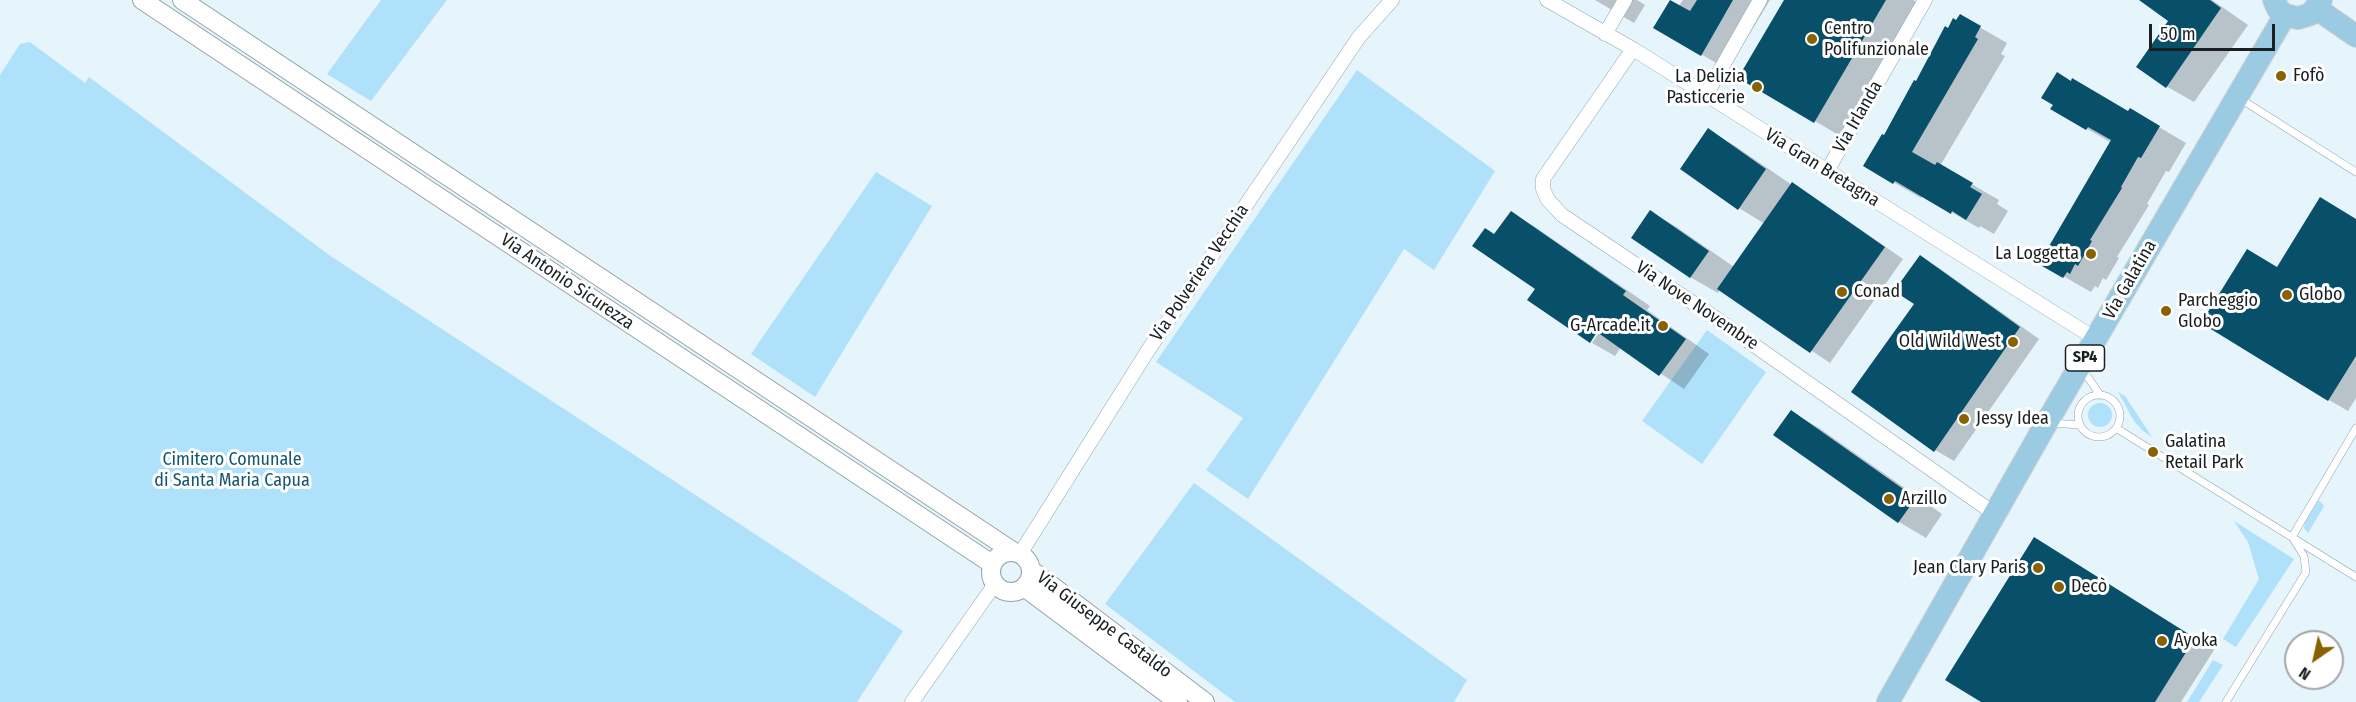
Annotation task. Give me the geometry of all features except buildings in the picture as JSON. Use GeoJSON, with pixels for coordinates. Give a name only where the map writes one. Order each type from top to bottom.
{"type":"FeatureCollection","features":[{"type":"Feature","properties":{"kind":"main road"},"geometry":{"type":"LineString","coordinates":[[2279,7],[2298,18],[2305,17],[2319,5],[2356,36]]}},
{"type":"Feature","properties":{"kind":"main road","name":"Via Galatina"},"geometry":{"type":"LineString","coordinates":[[1890,701],[2047,422],[2237,97],[2279,7]]}},
{"type":"Feature","properties":{"kind":"street","name":"Via Antonio Sicurezza"},"geometry":{"type":"LineString","coordinates":[[142,0],[992,564]]}},
{"type":"Feature","properties":{"kind":"street","name":"Via Antonio Sicurezza"},"geometry":{"type":"LineString","coordinates":[[182,0],[1017,553]]}},
{"type":"Feature","properties":{"kind":"street"},"geometry":{"type":"LineString","coordinates":[[1359,37],[1382,0]]}},
{"type":"Feature","properties":{"kind":"street","name":"Via Polveriera Vecchia"},"geometry":{"type":"LineString","coordinates":[[1017,553],[1147,351],[1359,37],[1392,0]]}},
{"type":"Feature","properties":{"kind":"street","name":"Via Gran Bretagna"},"geometry":{"type":"LineString","coordinates":[[1547,0],[1706,95],[2096,339]]}},
{"type":"Feature","properties":{"kind":"street"},"geometry":{"type":"LineString","coordinates":[[1605,34],[1625,0]]}},
{"type":"Feature","properties":{"kind":"street"},"geometry":{"type":"LineString","coordinates":[[1706,95],[1760,0]]}},
{"type":"Feature","properties":{"kind":"street","name":"Via Irlanda"},"geometry":{"type":"LineString","coordinates":[[1827,171],[1925,0]]}},
{"type":"Feature","properties":{"kind":"street","name":"Via Nove Novembre"},"geometry":{"type":"LineString","coordinates":[[1633,50],[1543,179],[1543,189],[1548,200],[1562,215],[1711,315],[1995,514]]}},
{"type":"Feature","properties":{"kind":"street"},"geometry":{"type":"LineString","coordinates":[[1017,553],[1025,558],[1031,570],[1024,587],[1012,592],[995,584],[992,578],[992,564],[1001,554],[1017,553]]}},
{"type":"Feature","properties":{"kind":"street","name":"Via Giuseppe Castaldo"},"geometry":{"type":"LineString","coordinates":[[1031,570],[1205,702]]}},
{"type":"Feature","properties":{"kind":"street"},"geometry":{"type":"LineString","coordinates":[[912,702],[995,584]]}},
{"type":"Feature","properties":{"kind":"street","name":"Via Giuseppe Castaldo"},"geometry":{"type":"LineString","coordinates":[[1024,587],[1178,702]]}},
{"type":"Feature","properties":{"kind":"lane"},"geometry":{"type":"LineString","coordinates":[[2237,97],[2356,172]]}},
{"type":"Feature","properties":{"kind":"lane"},"geometry":{"type":"LineString","coordinates":[[2080,366],[2100,395]]}},
{"type":"Feature","properties":{"kind":"lane"},"geometry":{"type":"LineString","coordinates":[[2100,395],[2108,397],[2118,407],[2119,421],[2111,433],[2097,437],[2090,435],[2080,425],[2078,413],[2083,402],[2100,395]]}},
{"type":"Feature","properties":{"kind":"lane"},"geometry":{"type":"LineString","coordinates":[[2047,422],[2080,425]]}},
{"type":"Feature","properties":{"kind":"lane"},"geometry":{"type":"LineString","coordinates":[[2116,428],[2356,577]]}},
{"type":"Feature","properties":{"kind":"lane"},"geometry":{"type":"LineString","coordinates":[[2292,537],[2356,429]]}},
{"type":"Feature","properties":{"kind":"lane"},"geometry":{"type":"LineString","coordinates":[[2226,702],[2306,572],[2304,556],[2292,537]]}},
{"type":"Feature","properties":{"kind":"green space"},"geometry":{"type":"Polygon","coordinates":[[[381,0],[447,0],[371,101],[327,74],[381,0]]]}},
{"type":"Feature","properties":{"kind":"green space","name":"Cimitero Comunale di Santa Maria Capua"},"geometry":{"type":"Polygon","coordinates":[[[30,42],[85,83],[89,77],[332,257],[903,631],[857,702],[0,702],[0,75],[20,44],[30,42]]]}},
{"type":"Feature","properties":{"kind":"green space"},"geometry":{"type":"Polygon","coordinates":[[[1357,70],[1495,171],[1434,270],[1404,249],[1248,499],[1206,470],[1243,418],[1156,362],[1357,70]]]}},
{"type":"Feature","properties":{"kind":"green space"},"geometry":{"type":"Polygon","coordinates":[[[876,172],[932,206],[815,397],[751,354],[876,172]]]}},
{"type":"Feature","properties":{"kind":"green space"},"geometry":{"type":"Polygon","coordinates":[[[1707,330],[1766,372],[1702,464],[1642,421],[1707,330]]]}},
{"type":"Feature","properties":{"kind":"green space"},"geometry":{"type":"Polygon","coordinates":[[[2118,392],[2125,396],[2152,437],[2134,421],[2118,392]]]}},
{"type":"Feature","properties":{"kind":"green space"},"geometry":{"type":"Polygon","coordinates":[[[2095,403],[2105,403],[2112,410],[2112,420],[2105,427],[2095,427],[2088,420],[2088,410],[2095,403]]]}},
{"type":"Feature","properties":{"kind":"green space"},"geometry":{"type":"Polygon","coordinates":[[[1194,483],[1467,680],[1454,702],[1235,702],[1105,604],[1194,483]]]}},
{"type":"Feature","properties":{"kind":"green space"},"geometry":{"type":"Polygon","coordinates":[[[2319,500],[2324,506],[2308,533],[2304,528],[2305,522],[2319,500]]]}},
{"type":"Feature","properties":{"kind":"green space"},"geometry":{"type":"Polygon","coordinates":[[[2234,521],[2294,559],[2236,647],[2223,639],[2259,579],[2248,542],[2234,521]]]}},
{"type":"Feature","properties":{"kind":"green space"},"geometry":{"type":"Polygon","coordinates":[[[2213,660],[2223,665],[2199,702],[2187,702],[2213,660]]]}},
{"type":"Feature","properties":{"kind":"place","name":"Centro Polifunzionale"},"geometry":{"type":"Point","coordinates":[1812,39]}},
{"type":"Feature","properties":{"kind":"place","name":"Fofò"},"geometry":{"type":"Point","coordinates":[2281,76]}},
{"type":"Feature","properties":{"kind":"place","name":"La Delizia Pasticcerie"},"geometry":{"type":"Point","coordinates":[1757,87]}},
{"type":"Feature","properties":{"kind":"place","name":"La Loggetta"},"geometry":{"type":"Point","coordinates":[2091,254]}},
{"type":"Feature","properties":{"kind":"place","name":"Conad"},"geometry":{"type":"Point","coordinates":[1842,292]}},
{"type":"Feature","properties":{"kind":"place","name":"Globo"},"geometry":{"type":"Point","coordinates":[2287,295]}},
{"type":"Feature","properties":{"kind":"place","name":"Parcheggio Globo"},"geometry":{"type":"Point","coordinates":[2166,311]}},
{"type":"Feature","properties":{"kind":"place","name":"G-Arcade.it"},"geometry":{"type":"Point","coordinates":[1663,326]}},
{"type":"Feature","properties":{"kind":"place","name":"Old Wild West"},"geometry":{"type":"Point","coordinates":[2013,342]}},
{"type":"Feature","properties":{"kind":"place","name":"Jessy Idea"},"geometry":{"type":"Point","coordinates":[1964,419]}},
{"type":"Feature","properties":{"kind":"place","name":"Galatina Retail Park"},"geometry":{"type":"Point","coordinates":[2153,452]}},
{"type":"Feature","properties":{"kind":"place","name":"Arzillo"},"geometry":{"type":"Point","coordinates":[1889,499]}},
{"type":"Feature","properties":{"kind":"place","name":"Jean Clary Paris"},"geometry":{"type":"Point","coordinates":[2038,568]}},
{"type":"Feature","properties":{"kind":"place","name":"Decò"},"geometry":{"type":"Point","coordinates":[2059,587]}},
{"type":"Feature","properties":{"kind":"place","name":"Ayoka"},"geometry":{"type":"Point","coordinates":[2162,641]}}]}
